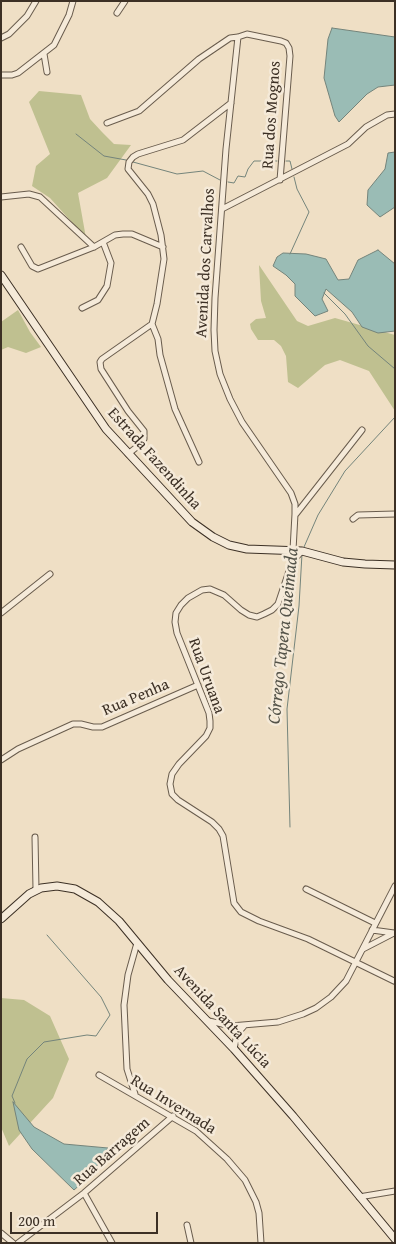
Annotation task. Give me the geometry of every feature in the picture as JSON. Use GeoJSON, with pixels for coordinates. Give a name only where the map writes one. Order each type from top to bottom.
{"type":"FeatureCollection","features":[{"type":"Feature","properties":{"kind":"street"},"geometry":{"type":"LineString","coordinates":[[1,38],[9,34],[27,16],[36,1]]}},
{"type":"Feature","properties":{"kind":"street"},"geometry":{"type":"LineString","coordinates":[[1,75],[18,73],[54,45],[69,15],[73,1]]}},
{"type":"Feature","properties":{"kind":"street"},"geometry":{"type":"LineString","coordinates":[[117,13],[124,1]]}},
{"type":"Feature","properties":{"kind":"street","name":"Rua dos Mognos"},"geometry":{"type":"LineString","coordinates":[[238,37],[248,34],[281,41],[286,43],[289,48],[280,180]]}},
{"type":"Feature","properties":{"kind":"street"},"geometry":{"type":"LineString","coordinates":[[108,123],[139,111],[220,43],[230,38],[238,37]]}},
{"type":"Feature","properties":{"kind":"street","name":"Avenida dos Carvalhos"},"geometry":{"type":"LineString","coordinates":[[238,37],[222,209],[214,330],[215,351],[220,374],[242,422],[291,494],[295,514],[293,550]]}},
{"type":"Feature","properties":{"kind":"street"},"geometry":{"type":"LineString","coordinates":[[44,54],[47,72]]}},
{"type":"Feature","properties":{"kind":"street"},"geometry":{"type":"LineString","coordinates":[[199,462],[175,408],[160,355],[158,339],[152,324],[164,259],[158,220],[148,194],[128,169],[129,162],[133,157],[183,140],[231,103]]}},
{"type":"Feature","properties":{"kind":"street"},"geometry":{"type":"LineString","coordinates":[[222,209],[348,144],[366,127],[387,114],[395,114]]}},
{"type":"Feature","properties":{"kind":"street"},"geometry":{"type":"LineString","coordinates":[[1,197],[29,194],[40,197],[94,248]]}},
{"type":"Feature","properties":{"kind":"street"},"geometry":{"type":"LineString","coordinates":[[21,247],[32,266],[38,269],[94,248],[115,235],[132,234],[162,247]]}},
{"type":"Feature","properties":{"kind":"street"},"geometry":{"type":"LineString","coordinates":[[82,308],[98,300],[107,286],[111,263],[102,242]]}},
{"type":"Feature","properties":{"kind":"street","name":"Estrada Fazendinha"},"geometry":{"type":"LineString","coordinates":[[1,275],[106,429],[192,522],[213,537],[229,545],[247,549],[293,550]]}},
{"type":"Feature","properties":{"kind":"street"},"geometry":{"type":"LineString","coordinates":[[128,454],[144,439],[144,431],[128,411],[101,369],[100,362],[152,324]]}},
{"type":"Feature","properties":{"kind":"street"},"geometry":{"type":"LineString","coordinates":[[295,514],[362,430]]}},
{"type":"Feature","properties":{"kind":"street"},"geometry":{"type":"LineString","coordinates":[[352,519],[358,515],[395,514]]}},
{"type":"Feature","properties":{"kind":"street"},"geometry":{"type":"LineString","coordinates":[[293,550],[343,562],[395,565]]}},
{"type":"Feature","properties":{"kind":"street","name":"Rua Uruana"},"geometry":{"type":"LineString","coordinates":[[303,551],[292,562],[278,604],[264,614],[257,616],[249,615],[224,595],[210,589],[202,590],[188,598],[176,613],[177,633],[209,713],[210,728],[206,736],[179,764],[172,774],[170,784],[172,794],[178,800],[212,822],[223,836],[234,903],[241,912],[249,917],[308,939],[356,962]]}},
{"type":"Feature","properties":{"kind":"street"},"geometry":{"type":"LineString","coordinates":[[1,613],[50,574]]}},
{"type":"Feature","properties":{"kind":"street","name":"Rua Penha"},"geometry":{"type":"LineString","coordinates":[[1,760],[73,724],[102,727],[198,686]]}},
{"type":"Feature","properties":{"kind":"street"},"geometry":{"type":"LineString","coordinates":[[1,919],[36,890],[35,837]]}},
{"type":"Feature","properties":{"kind":"street"},"geometry":{"type":"LineString","coordinates":[[209,1021],[231,1026],[278,1022],[316,1008],[338,991],[346,981],[395,886]]}},
{"type":"Feature","properties":{"kind":"street","name":"Avenida Santa Lúcia"},"geometry":{"type":"LineString","coordinates":[[36,890],[47,887],[65,887],[84,893],[107,909],[168,980],[209,1021],[293,1116],[395,1239]]}},
{"type":"Feature","properties":{"kind":"street"},"geometry":{"type":"LineString","coordinates":[[306,889],[376,923]]}},
{"type":"Feature","properties":{"kind":"street"},"geometry":{"type":"LineString","coordinates":[[372,930],[394,933]]}},
{"type":"Feature","properties":{"kind":"street"},"geometry":{"type":"LineString","coordinates":[[363,949],[394,933]]}},
{"type":"Feature","properties":{"kind":"street"},"geometry":{"type":"LineString","coordinates":[[135,1094],[128,1069],[124,1040],[124,1005],[128,975],[138,943]]}},
{"type":"Feature","properties":{"kind":"street"},"geometry":{"type":"LineString","coordinates":[[356,962],[394,981]]}},
{"type":"Feature","properties":{"kind":"street"},"geometry":{"type":"LineString","coordinates":[[234,1049],[238,1034],[245,1026]]}},
{"type":"Feature","properties":{"kind":"street","name":"Rua Invernada"},"geometry":{"type":"LineString","coordinates":[[99,1075],[173,1116],[211,1143],[245,1180],[256,1202],[259,1213],[261,1243]]}},
{"type":"Feature","properties":{"kind":"street","name":"Rua Barragem"},"geometry":{"type":"LineString","coordinates":[[18,1243],[84,1193],[173,1116]]}},
{"type":"Feature","properties":{"kind":"street"},"geometry":{"type":"LineString","coordinates":[[359,1197],[395,1191]]}},
{"type":"Feature","properties":{"kind":"street"},"geometry":{"type":"LineString","coordinates":[[84,1193],[112,1243]]}},
{"type":"Feature","properties":{"kind":"street"},"geometry":{"type":"LineString","coordinates":[[187,1225],[191,1243]]}},
{"type":"Feature","properties":{"kind":"street"},"geometry":{"type":"LineString","coordinates":[[1,1233],[13,1243]]}},
{"type":"Feature","properties":{"kind":"green space"},"geometry":{"type":"Polygon","coordinates":[[[39,91],[81,95],[90,119],[114,144],[131,145],[107,178],[78,193],[86,238],[50,198],[32,186],[36,166],[50,154],[29,102],[39,91]]]}},
{"type":"Feature","properties":{"kind":"green space"},"geometry":{"type":"Polygon","coordinates":[[[259,265],[297,321],[308,326],[335,318],[395,335],[395,411],[369,371],[340,360],[325,365],[298,388],[288,382],[286,356],[281,346],[274,340],[258,340],[251,329],[250,324],[256,319],[266,318],[261,301],[259,265]]]}},
{"type":"Feature","properties":{"kind":"green space"},"geometry":{"type":"Polygon","coordinates":[[[18,310],[41,347],[26,353],[8,347],[1,350],[1,322],[18,310]]]}},
{"type":"Feature","properties":{"kind":"green space"},"geometry":{"type":"Polygon","coordinates":[[[1,998],[24,1000],[50,1016],[69,1059],[53,1098],[9,1146],[1,1127],[1,998]]]}},
{"type":"Feature","properties":{"kind":"water"},"geometry":{"type":"Polygon","coordinates":[[[332,28],[395,37],[395,85],[378,87],[367,94],[339,122],[335,116],[324,78],[328,39],[332,28]]]}},
{"type":"Feature","properties":{"kind":"water"},"geometry":{"type":"Polygon","coordinates":[[[395,152],[395,207],[380,217],[367,205],[368,190],[385,169],[388,153],[395,152]]]}},
{"type":"Feature","properties":{"kind":"water"},"geometry":{"type":"Polygon","coordinates":[[[378,250],[395,264],[395,331],[378,333],[362,327],[352,312],[326,289],[322,299],[328,311],[315,316],[295,296],[295,284],[273,266],[277,257],[283,253],[306,254],[326,259],[338,280],[349,279],[358,260],[378,250]]]}},
{"type":"Feature","properties":{"kind":"water"},"geometry":{"type":"Polygon","coordinates":[[[13,1102],[34,1127],[64,1144],[108,1148],[91,1175],[74,1190],[32,1149],[19,1130],[13,1102]]]}},
{"type":"Feature","properties":{"kind":"waterway","name":"Córrego Tapera Queimada"},"geometry":{"type":"LineString","coordinates":[[76,134],[104,156],[126,160]]}},
{"type":"Feature","properties":{"kind":"waterway","name":"Córrego Tapera Queimada"},"geometry":{"type":"LineString","coordinates":[[228,182],[234,183],[238,176],[245,177],[254,161],[277,161]]}},
{"type":"Feature","properties":{"kind":"waterway","name":"Córrego Tapera Queimada"},"geometry":{"type":"LineString","coordinates":[[286,161],[290,161],[292,169]]}},
{"type":"Feature","properties":{"kind":"waterway","name":"Córrego Tapera Queimada"},"geometry":{"type":"LineString","coordinates":[[133,162],[177,174],[203,171],[220,180]]}},
{"type":"Feature","properties":{"kind":"waterway","name":"Córrego Tapera Queimada"},"geometry":{"type":"LineString","coordinates":[[290,254],[309,212],[297,189],[294,177]]}},
{"type":"Feature","properties":{"kind":"waterway","name":"Córrego Tapera Queimada"},"geometry":{"type":"LineString","coordinates":[[324,293],[345,314],[368,346],[395,369]]}},
{"type":"Feature","properties":{"kind":"waterway","name":"Córrego Tapera Queimada"},"geometry":{"type":"LineString","coordinates":[[304,547],[318,515],[345,471],[395,417]]}},
{"type":"Feature","properties":{"kind":"waterway","name":"Córrego Tapera Queimada"},"geometry":{"type":"LineString","coordinates":[[290,827],[287,709],[299,606],[302,554]]}},
{"type":"Feature","properties":{"kind":"waterway"},"geometry":{"type":"LineString","coordinates":[[15,1103],[12,1096],[27,1059],[44,1042],[87,1035],[96,1036],[110,1015],[101,997],[47,935]]}}]}
